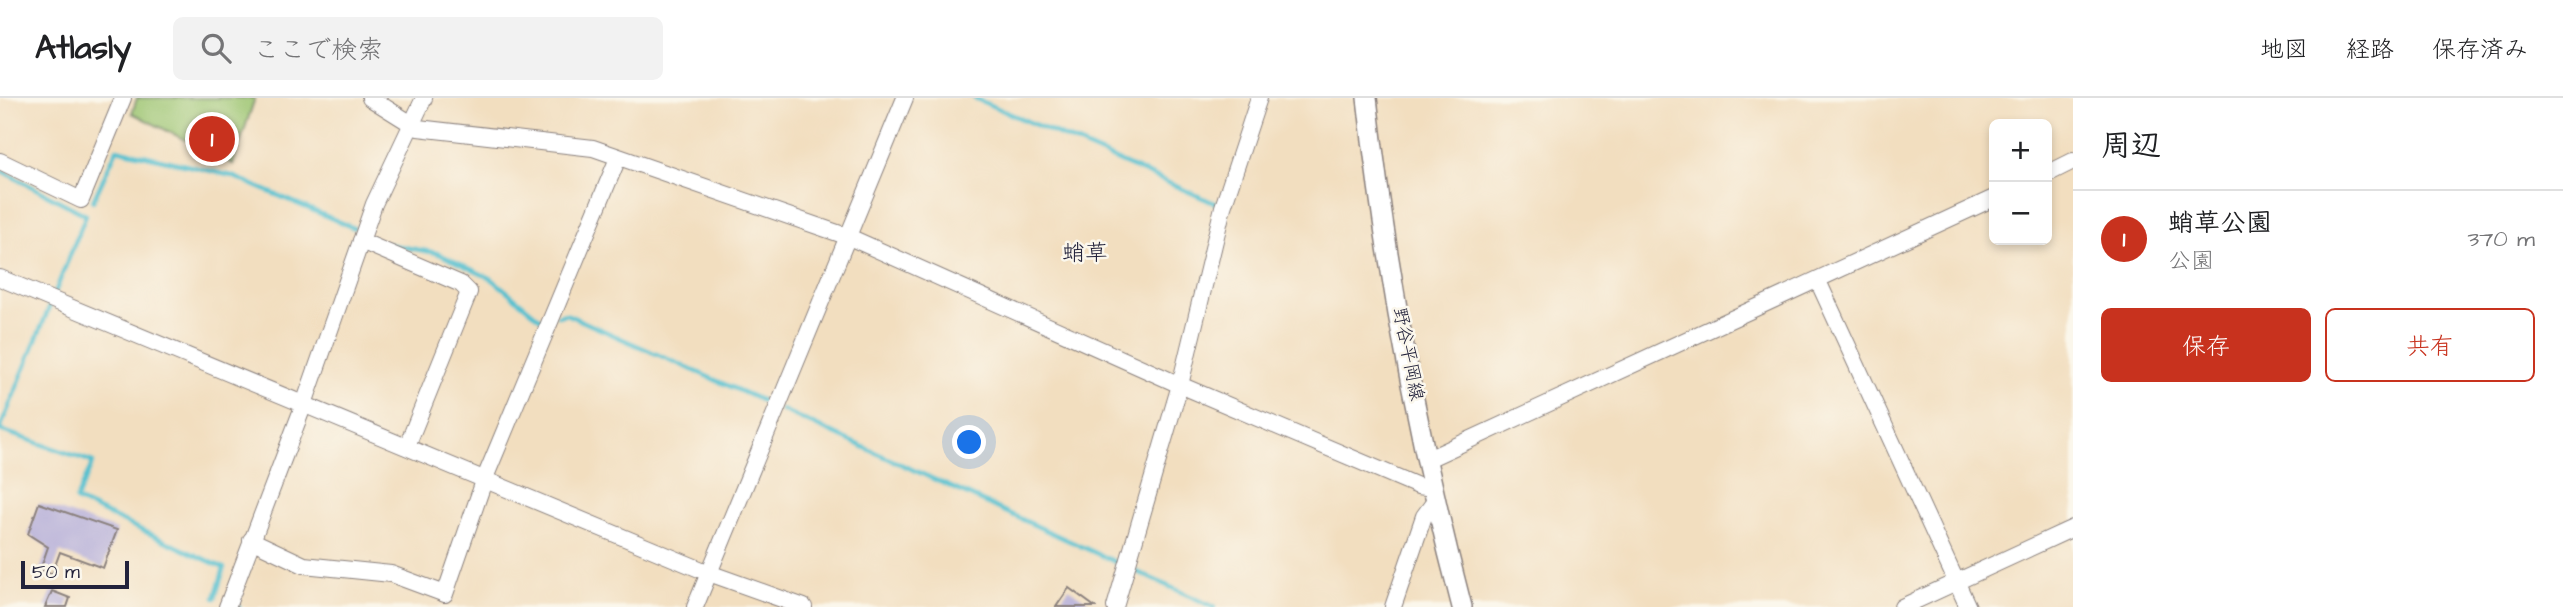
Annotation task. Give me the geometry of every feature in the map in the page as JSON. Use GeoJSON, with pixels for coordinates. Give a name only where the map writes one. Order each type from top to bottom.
{"type":"FeatureCollection","features":[{"type":"Feature","properties":{"kind":"main road","name":"野谷平岡線"},"geometry":{"type":"LineString","coordinates":[[1367,98],[1377,189],[1434,494],[1462,607]]}},
{"type":"Feature","properties":{"kind":"street"},"geometry":{"type":"LineString","coordinates":[[0,161],[81,200],[122,98]]}},
{"type":"Feature","properties":{"kind":"street"},"geometry":{"type":"LineString","coordinates":[[370,98],[412,125],[593,148],[849,237],[1180,385],[1418,486],[1434,494],[1393,607]]}},
{"type":"Feature","properties":{"kind":"street"},"geometry":{"type":"LineString","coordinates":[[227,607],[304,404],[382,185],[424,98]]}},
{"type":"Feature","properties":{"kind":"street"},"geometry":{"type":"LineString","coordinates":[[695,607],[905,98]]}},
{"type":"Feature","properties":{"kind":"street"},"geometry":{"type":"LineString","coordinates":[[1115,607],[1180,385],[1223,207],[1259,98]]}},
{"type":"Feature","properties":{"kind":"street"},"geometry":{"type":"LineString","coordinates":[[251,540],[304,565],[391,574],[444,594],[485,478],[618,158]]}},
{"type":"Feature","properties":{"kind":"street"},"geometry":{"type":"LineString","coordinates":[[2052,172],[2073,162]]}},
{"type":"Feature","properties":{"kind":"street"},"geometry":{"type":"LineString","coordinates":[[1428,458],[1989,200]]}},
{"type":"Feature","properties":{"kind":"street"},"geometry":{"type":"LineString","coordinates":[[361,241],[461,284],[469,292],[407,446]]}},
{"type":"Feature","properties":{"kind":"street"},"geometry":{"type":"LineString","coordinates":[[0,278],[709,573],[804,607]]}},
{"type":"Feature","properties":{"kind":"street"},"geometry":{"type":"LineString","coordinates":[[1818,281],[1968,607]]}},
{"type":"Feature","properties":{"kind":"street"},"geometry":{"type":"LineString","coordinates":[[1902,607],[2073,528]]}},
{"type":"Feature","properties":{"kind":"green space"},"geometry":{"type":"Polygon","coordinates":[[[137,98],[255,98],[233,164],[132,113],[137,98]]]}},
{"type":"Feature","properties":{"kind":"building"},"geometry":{"type":"Polygon","coordinates":[[[39,503],[117,530],[103,568],[60,552],[52,574],[40,570],[48,547],[28,534],[39,503]]]}},
{"type":"Feature","properties":{"kind":"building"},"geometry":{"type":"Polygon","coordinates":[[[1069,588],[1095,607],[1056,607],[1069,588]]]}},
{"type":"Feature","properties":{"kind":"building"},"geometry":{"type":"Polygon","coordinates":[[[52,591],[70,598],[67,607],[45,607],[52,591]]]}},
{"type":"Feature","properties":{"kind":"waterway"},"geometry":{"type":"LineString","coordinates":[[974,98],[1219,205]]}},
{"type":"Feature","properties":{"kind":"waterway"},"geometry":{"type":"LineString","coordinates":[[93,201],[117,149],[232,176],[354,228]]}},
{"type":"Feature","properties":{"kind":"waterway"},"geometry":{"type":"LineString","coordinates":[[0,170],[86,215],[54,295]]}},
{"type":"Feature","properties":{"kind":"waterway"},"geometry":{"type":"LineString","coordinates":[[387,244],[437,253],[492,279],[542,320],[546,319]]}},
{"type":"Feature","properties":{"kind":"waterway"},"geometry":{"type":"LineString","coordinates":[[0,429],[51,303]]}},
{"type":"Feature","properties":{"kind":"waterway"},"geometry":{"type":"LineString","coordinates":[[558,316],[566,314],[774,406]]}},
{"type":"Feature","properties":{"kind":"waterway"},"geometry":{"type":"LineString","coordinates":[[782,410],[1214,607]]}},
{"type":"Feature","properties":{"kind":"waterway"},"geometry":{"type":"LineString","coordinates":[[0,430],[93,462],[76,500],[224,568],[215,598]]}},
{"type":"Feature","properties":{"kind":"place","name":"蛸草公園"},"geometry":{"type":"Point","coordinates":[212,139]}},
{"type":"Feature","properties":{"kind":"district","name":"蛸草"},"geometry":{"type":"Point","coordinates":[1085,253]}}]}
